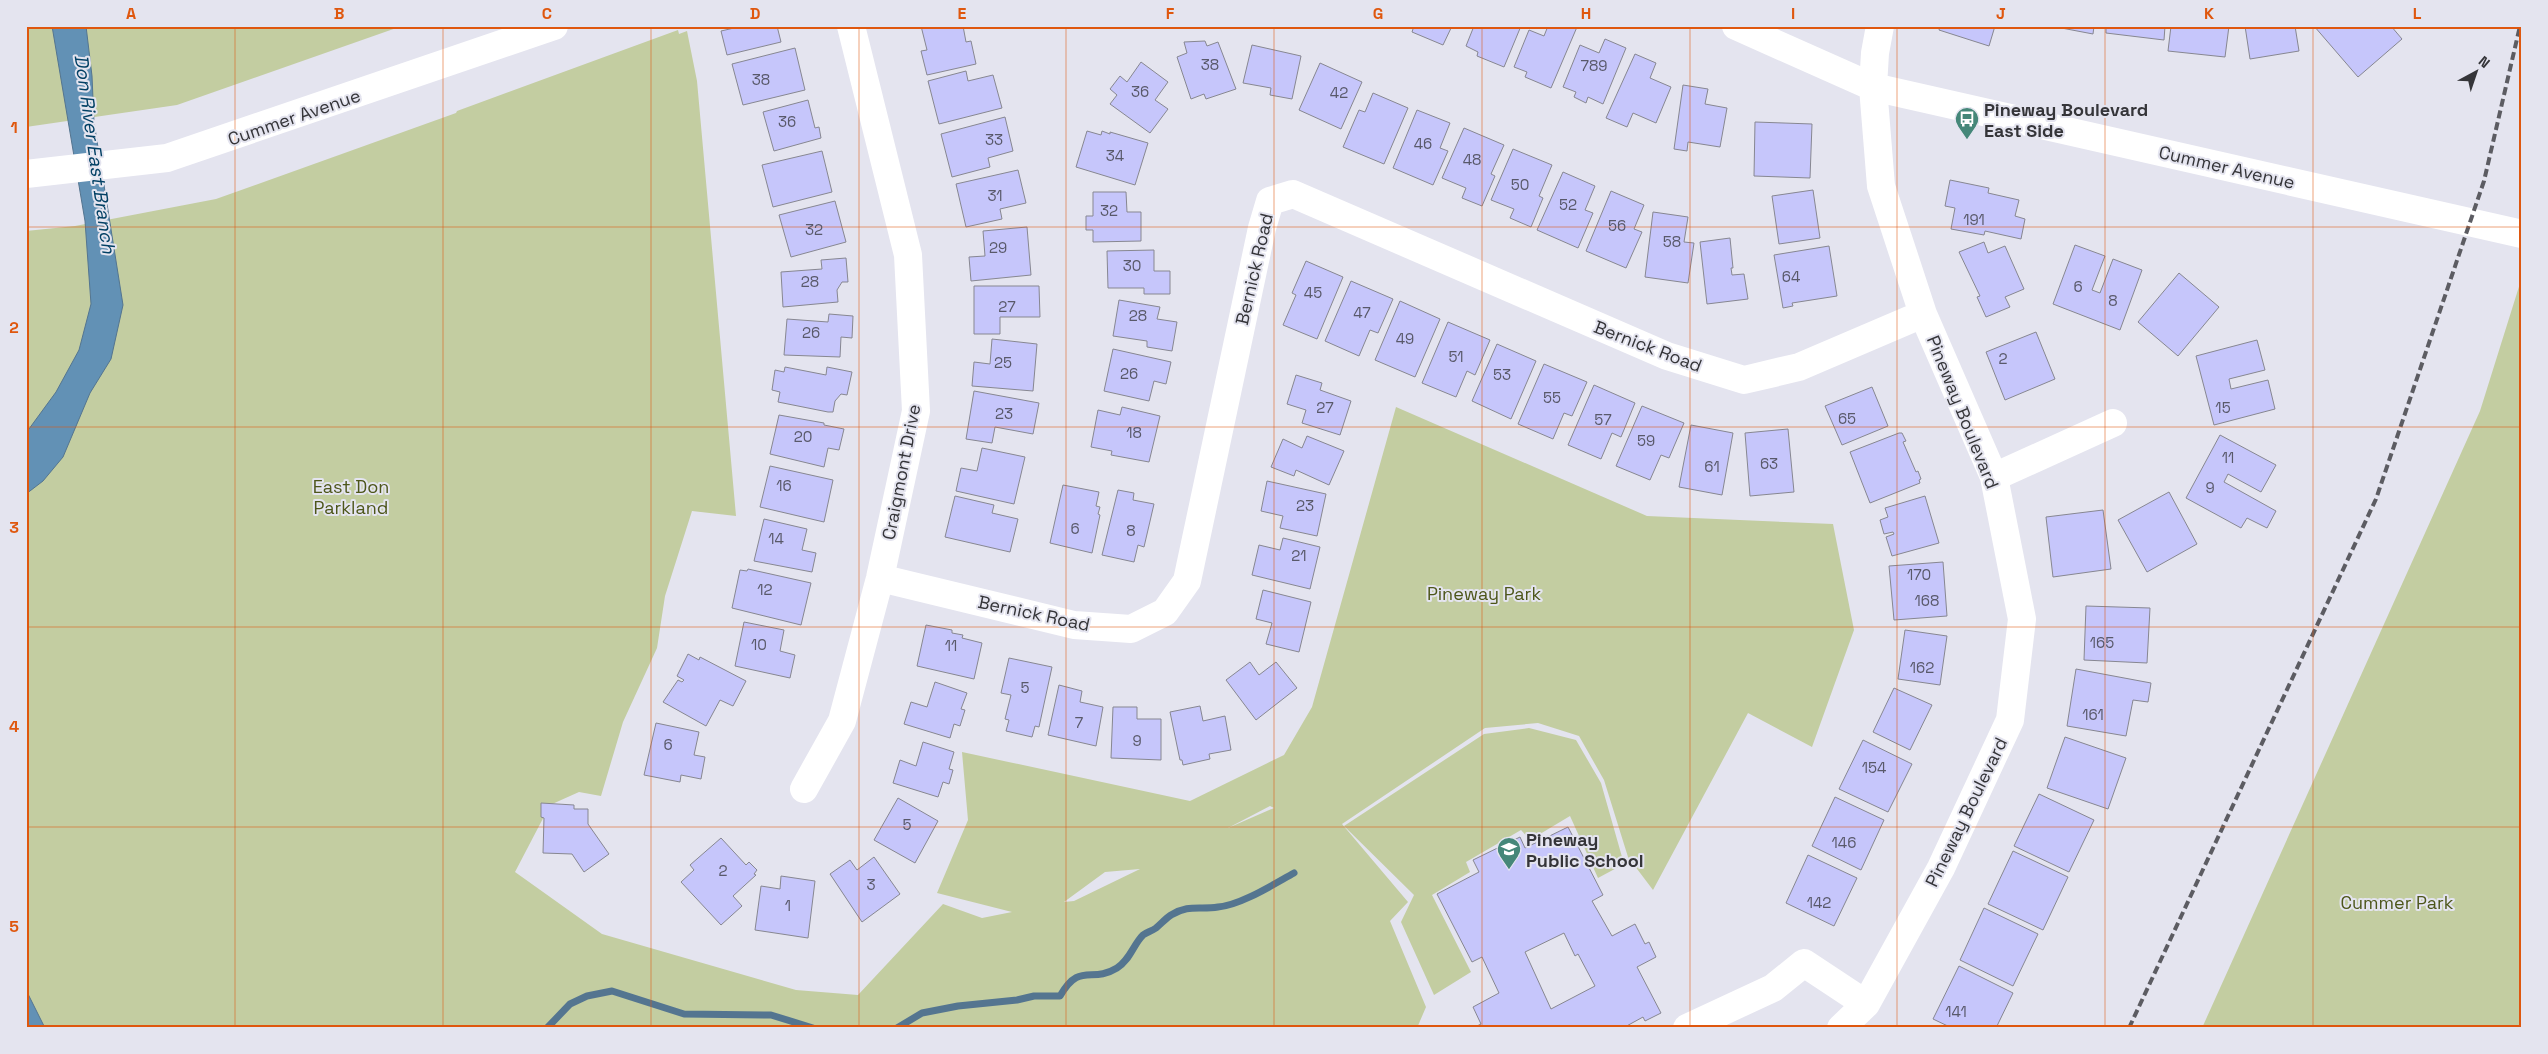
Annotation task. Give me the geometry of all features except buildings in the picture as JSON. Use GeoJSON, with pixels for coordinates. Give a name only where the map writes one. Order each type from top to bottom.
{"type":"FeatureCollection","features":[{"type":"Feature","properties":{"kind":"street","name":"Cummer Avenue"},"geometry":{"type":"LineString","coordinates":[[26,174],[167,158],[207,146],[554,26]]}},
{"type":"Feature","properties":{"kind":"street","name":"Craigmont Drive"},"geometry":{"type":"LineString","coordinates":[[804,789],[842,721],[880,578],[916,411],[908,255],[851,26]]}},
{"type":"Feature","properties":{"kind":"street","name":"Cummer Avenue"},"geometry":{"type":"LineString","coordinates":[[1736,26],[1874,87],[2522,234]]}},
{"type":"Feature","properties":{"kind":"street","name":"Pineway Boulevard"},"geometry":{"type":"LineString","coordinates":[[1841,1028],[1866,1004],[1941,868],[2010,720],[2022,618],[1994,477],[1923,314],[1881,186],[1874,87],[1874,53],[1880,26]]}},
{"type":"Feature","properties":{"kind":"street","name":"Bernick Road"},"geometry":{"type":"LineString","coordinates":[[880,578],[1074,625],[1131,629],[1165,612],[1187,581],[1262,228],[1270,200],[1293,194],[1667,356],[1744,380],[1799,367],[1923,314]]}},
{"type":"Feature","properties":{"kind":"street"},"geometry":{"type":"LineString","coordinates":[[1994,477],[2113,423]]}},
{"type":"Feature","properties":{"kind":"street"},"geometry":{"type":"LineString","coordinates":[[1687,1028],[1773,988],[1804,963],[1866,1004]]}},
{"type":"Feature","properties":{"kind":"green space"},"geometry":{"type":"Polygon","coordinates":[[[26,26],[402,26],[177,105],[26,127],[26,26]]]}},
{"type":"Feature","properties":{"kind":"green space","name":"East Don Parkland"},"geometry":{"type":"Polygon","coordinates":[[[678,30],[679,34],[687,31],[697,81],[736,516],[692,511],[665,596],[657,648],[623,722],[601,796],[579,792],[550,805],[515,872],[602,934],[796,990],[858,995],[943,904],[982,918],[1012,912],[937,893],[968,820],[962,752],[1190,801],[1284,755],[1312,707],[1396,407],[1647,516],[1833,524],[1854,630],[1812,747],[1748,713],[1653,890],[1628,857],[1604,780],[1579,736],[1538,723],[1485,728],[1342,824],[1408,902],[1390,921],[1426,1007],[1417,1028],[26,1028],[26,231],[75,226],[216,199],[456,113],[457,111],[678,30]],[[1270,806],[1228,828],[1274,808],[1270,806]],[[1140,869],[1105,872],[1064,902],[1074,901],[1140,869]]]}},
{"type":"Feature","properties":{"kind":"green space","name":"Cummer Park"},"geometry":{"type":"Polygon","coordinates":[[[2522,277],[2522,1028],[2202,1028],[2480,411],[2522,277]]]}},
{"type":"Feature","properties":{"kind":"green space"},"geometry":{"type":"Polygon","coordinates":[[[1529,728],[1576,740],[1601,783],[1624,864],[1598,878],[1570,816],[1530,840],[1521,830],[1466,862],[1470,872],[1432,895],[1471,972],[1434,995],[1401,922],[1414,895],[1344,826],[1484,734],[1529,728]]]}},
{"type":"Feature","properties":{"kind":"water","name":"Don River East Branch"},"geometry":{"type":"Polygon","coordinates":[[[52,26],[86,26],[92,76],[94,122],[123,305],[111,359],[90,393],[63,457],[43,481],[26,494],[26,433],[56,392],[79,350],[91,304],[85,221],[52,26]]]}},
{"type":"Feature","properties":{"kind":"water"},"geometry":{"type":"Polygon","coordinates":[[[26,990],[45,1028],[26,1028],[26,990]]]}},
{"type":"Feature","properties":{"kind":"waterway"},"geometry":{"type":"LineString","coordinates":[[897,1028],[922,1013],[958,1006],[1017,1000],[1034,996],[1060,996],[1067,985],[1080,976],[1100,974],[1117,968],[1125,961],[1143,935],[1177,912],[1189,908],[1211,908],[1237,902],[1294,873]]}},
{"type":"Feature","properties":{"kind":"waterway"},"geometry":{"type":"LineString","coordinates":[[547,1028],[570,1004],[587,996],[612,991],[684,1014],[771,1015],[813,1028]]}},
{"type":"Feature","properties":{"kind":"railway"},"geometry":{"type":"LineString","coordinates":[[2129,1028],[2376,499],[2484,181],[2520,26]]}},
{"type":"Feature","properties":{"kind":"place","name":"Pineway Boulevard East Side"},"geometry":{"type":"Point","coordinates":[1967,140]}},
{"type":"Feature","properties":{"kind":"place","name":"Pineway Public School"},"geometry":{"type":"Point","coordinates":[1509,870]}},
{"type":"Feature","properties":{"kind":"park label","name":"Pineway Park"},"geometry":{"type":"Point","coordinates":[1484,593]}}]}
